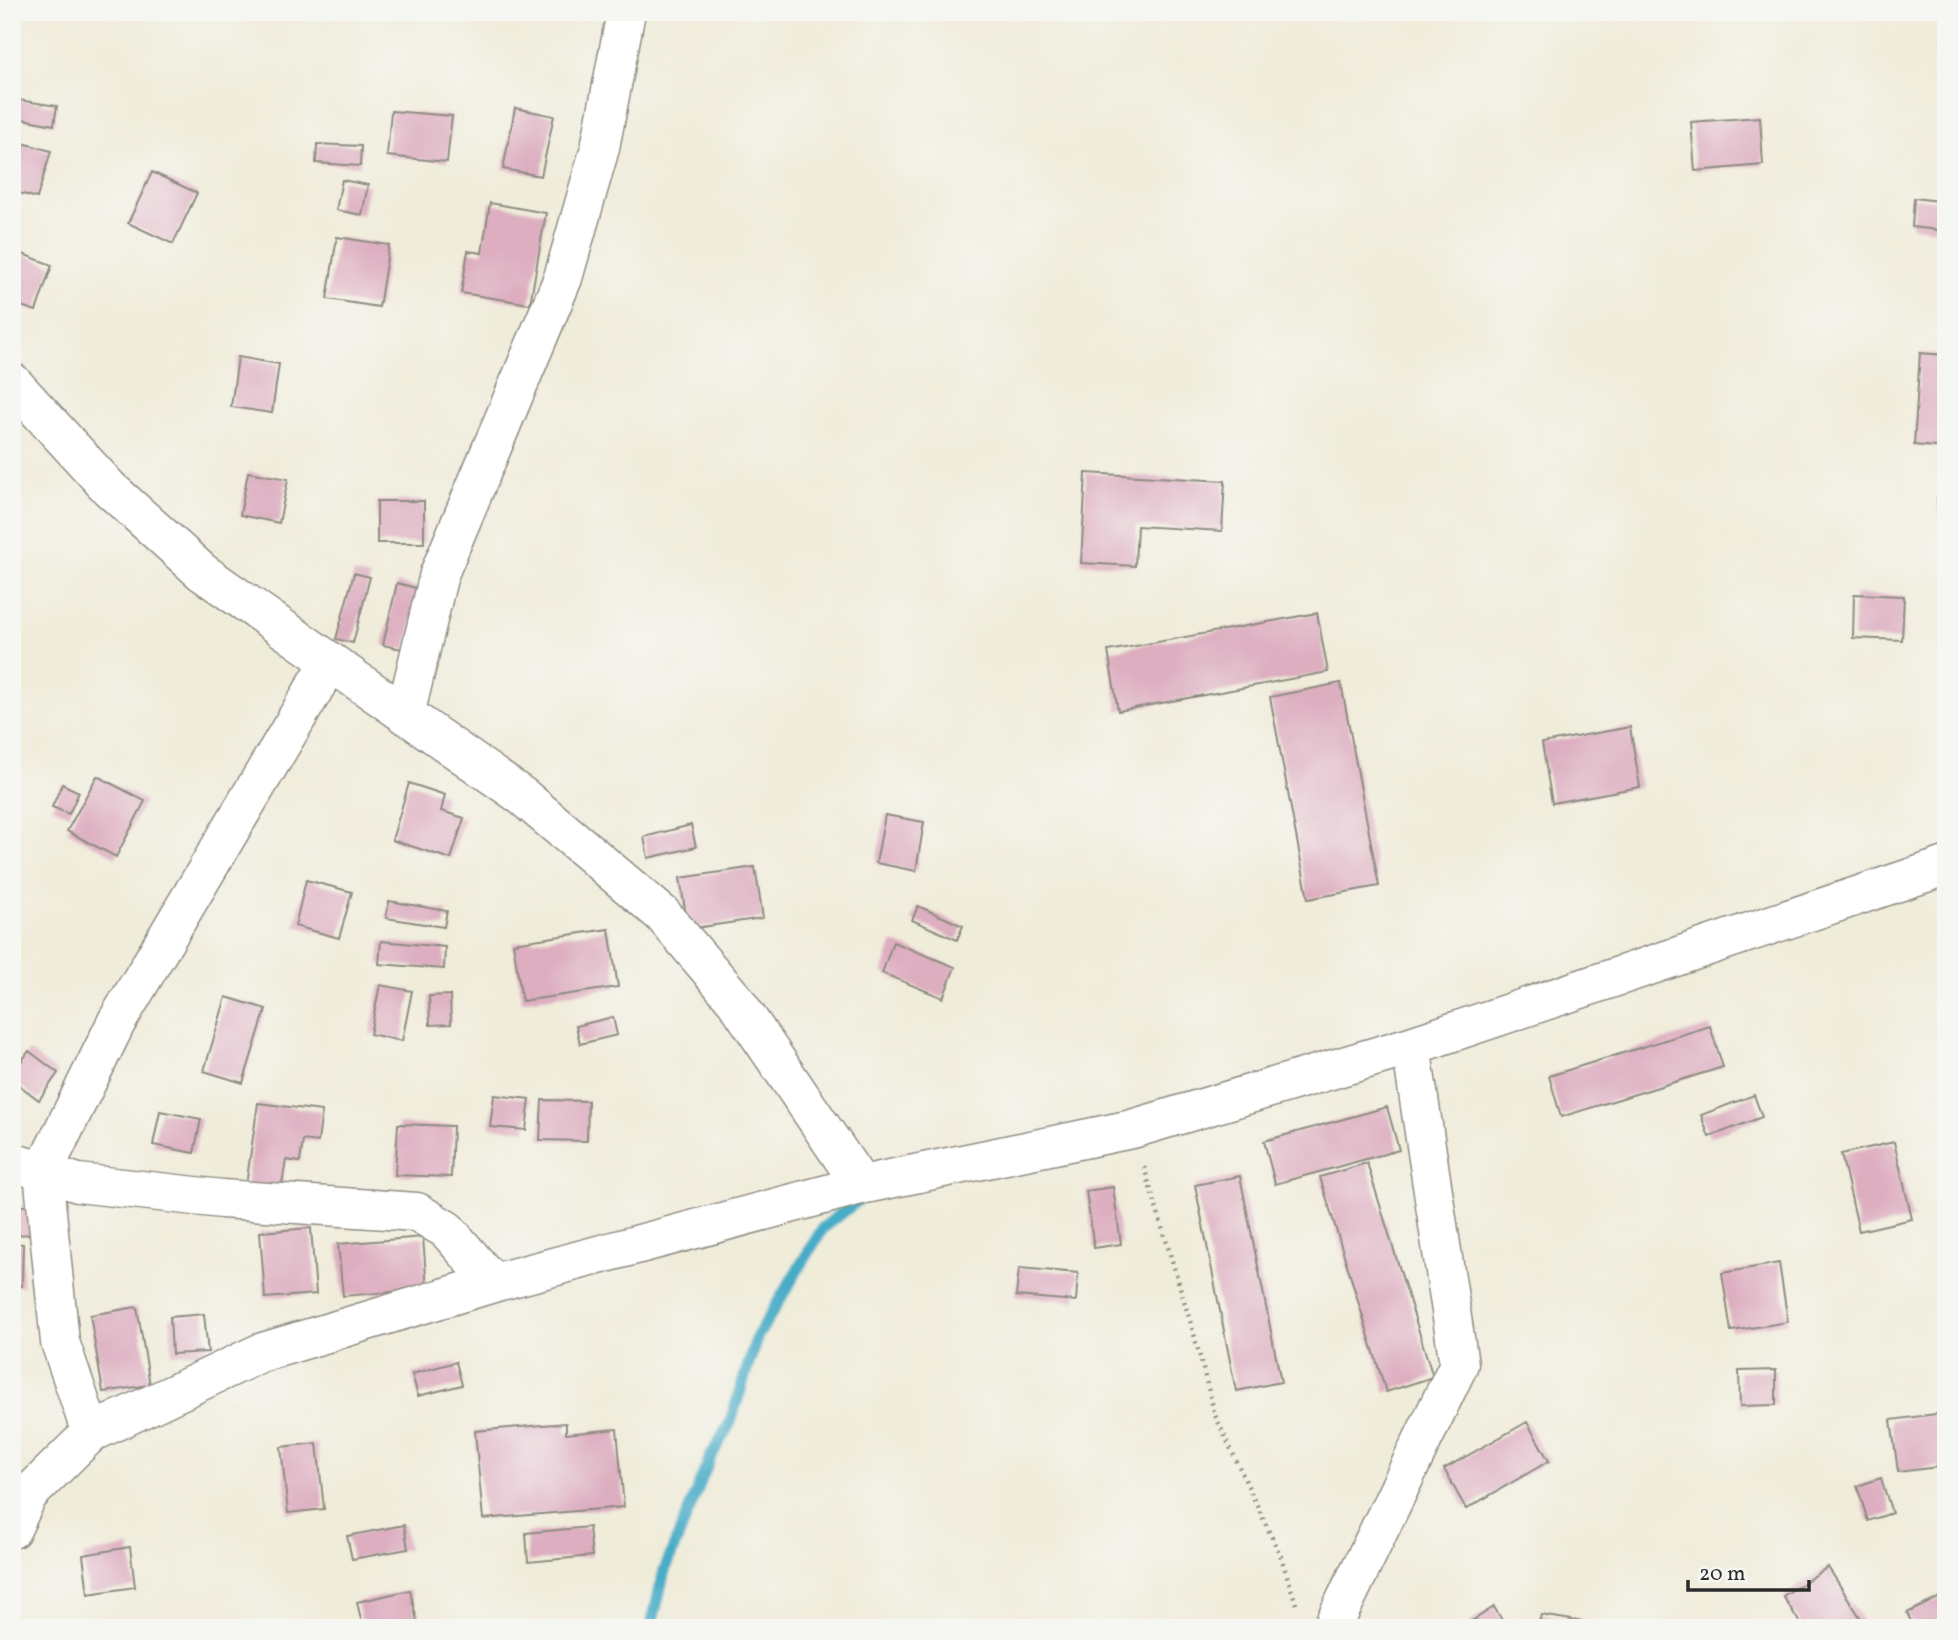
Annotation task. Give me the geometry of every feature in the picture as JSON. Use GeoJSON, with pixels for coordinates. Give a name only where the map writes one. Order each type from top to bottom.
{"type":"FeatureCollection","features":[{"type":"Feature","properties":{"kind":"street"},"geometry":{"type":"LineString","coordinates":[[405,715],[439,575],[563,278],[600,148],[625,12]]}},
{"type":"Feature","properties":{"kind":"street"},"geometry":{"type":"LineString","coordinates":[[12,382],[109,488],[202,572],[522,796],[662,914],[736,1001],[861,1185]]}},
{"type":"Feature","properties":{"kind":"street"},"geometry":{"type":"LineString","coordinates":[[91,1433],[60,1342],[27,1167],[116,1023],[330,662]]}},
{"type":"Feature","properties":{"kind":"street"},"geometry":{"type":"LineString","coordinates":[[12,1529],[28,1494],[91,1433],[260,1353],[493,1283],[861,1185],[1132,1129],[1410,1046],[1946,866]]}},
{"type":"Feature","properties":{"kind":"street"},"geometry":{"type":"LineString","coordinates":[[1316,1622],[1459,1364],[1410,1046]]}},
{"type":"Feature","properties":{"kind":"street"},"geometry":{"type":"LineString","coordinates":[[27,1167],[78,1183],[222,1199],[418,1212],[447,1230],[493,1283]]}},
{"type":"Feature","properties":{"kind":"path"},"geometry":{"type":"LineString","coordinates":[[1132,1129],[1194,1334],[1215,1415],[1281,1557],[1316,1622]]}},
{"type":"Feature","properties":{"kind":"building"},"geometry":{"type":"Polygon","coordinates":[[[488,12],[524,12],[520,23],[488,12]]]}},
{"type":"Feature","properties":{"kind":"building"},"geometry":{"type":"Polygon","coordinates":[[[12,99],[57,106],[54,125],[12,117],[12,99]]]}},
{"type":"Feature","properties":{"kind":"building"},"geometry":{"type":"Polygon","coordinates":[[[515,108],[554,116],[541,176],[503,169],[515,108]]]}},
{"type":"Feature","properties":{"kind":"building"},"geometry":{"type":"Polygon","coordinates":[[[391,111],[452,116],[447,162],[387,156],[391,111]]]}},
{"type":"Feature","properties":{"kind":"building"},"geometry":{"type":"Polygon","coordinates":[[[1760,117],[1763,165],[1695,171],[1691,122],[1760,117]]]}},
{"type":"Feature","properties":{"kind":"building"},"geometry":{"type":"Polygon","coordinates":[[[12,140],[51,151],[37,198],[12,191],[12,140]]]}},
{"type":"Feature","properties":{"kind":"building"},"geometry":{"type":"Polygon","coordinates":[[[317,144],[361,146],[360,166],[316,163],[317,144]]]}},
{"type":"Feature","properties":{"kind":"building"},"geometry":{"type":"Polygon","coordinates":[[[152,172],[197,193],[173,244],[128,223],[152,172]]]}},
{"type":"Feature","properties":{"kind":"building"},"geometry":{"type":"Polygon","coordinates":[[[342,180],[368,185],[362,215],[336,210],[342,180]]]}},
{"type":"Feature","properties":{"kind":"building"},"geometry":{"type":"Polygon","coordinates":[[[1914,198],[1946,202],[1946,231],[1912,227],[1914,198]]]}},
{"type":"Feature","properties":{"kind":"building"},"geometry":{"type":"Polygon","coordinates":[[[490,203],[546,213],[530,304],[461,293],[468,251],[482,253],[490,203]]]}},
{"type":"Feature","properties":{"kind":"building"},"geometry":{"type":"Polygon","coordinates":[[[337,237],[389,245],[379,307],[327,299],[337,237]]]}},
{"type":"Feature","properties":{"kind":"building"},"geometry":{"type":"Polygon","coordinates":[[[12,250],[52,265],[36,311],[12,303],[12,250]]]}},
{"type":"Feature","properties":{"kind":"building"},"geometry":{"type":"Polygon","coordinates":[[[1920,353],[1946,355],[1946,448],[1914,445],[1920,353]]]}},
{"type":"Feature","properties":{"kind":"building"},"geometry":{"type":"Polygon","coordinates":[[[238,357],[279,364],[272,413],[231,407],[238,357]]]}},
{"type":"Feature","properties":{"kind":"building"},"geometry":{"type":"Polygon","coordinates":[[[248,472],[288,479],[279,523],[240,515],[248,472]]]}},
{"type":"Feature","properties":{"kind":"building"},"geometry":{"type":"Polygon","coordinates":[[[1086,473],[1225,481],[1222,531],[1137,526],[1135,566],[1081,563],[1086,473]]]}},
{"type":"Feature","properties":{"kind":"building"},"geometry":{"type":"Polygon","coordinates":[[[1946,496],[1946,549],[1944,549],[1937,498],[1946,496]]]}},
{"type":"Feature","properties":{"kind":"building"},"geometry":{"type":"Polygon","coordinates":[[[377,501],[424,501],[424,543],[377,543],[377,501]]]}},
{"type":"Feature","properties":{"kind":"building"},"geometry":{"type":"Polygon","coordinates":[[[354,573],[370,577],[353,643],[336,639],[354,573]]]}},
{"type":"Feature","properties":{"kind":"building"},"geometry":{"type":"Polygon","coordinates":[[[397,583],[420,589],[406,650],[383,645],[397,583]]]}},
{"type":"Feature","properties":{"kind":"building"},"geometry":{"type":"Polygon","coordinates":[[[1854,594],[1904,596],[1902,640],[1853,638],[1854,594]]]}},
{"type":"Feature","properties":{"kind":"building"},"geometry":{"type":"Polygon","coordinates":[[[1317,613],[1328,672],[1118,711],[1108,651],[1317,613]]]}},
{"type":"Feature","properties":{"kind":"building"},"geometry":{"type":"Polygon","coordinates":[[[1341,683],[1379,886],[1308,899],[1270,697],[1341,683]]]}},
{"type":"Feature","properties":{"kind":"building"},"geometry":{"type":"Polygon","coordinates":[[[1630,727],[1640,787],[1552,803],[1542,743],[1630,727]]]}},
{"type":"Feature","properties":{"kind":"building"},"geometry":{"type":"Polygon","coordinates":[[[97,776],[145,801],[116,857],[67,831],[97,776]]]}},
{"type":"Feature","properties":{"kind":"building"},"geometry":{"type":"Polygon","coordinates":[[[409,783],[445,795],[441,811],[464,818],[451,859],[392,840],[409,783]]]}},
{"type":"Feature","properties":{"kind":"building"},"geometry":{"type":"Polygon","coordinates":[[[62,784],[79,792],[69,814],[52,807],[62,784]]]}},
{"type":"Feature","properties":{"kind":"building"},"geometry":{"type":"Polygon","coordinates":[[[885,815],[924,822],[916,871],[876,863],[885,815]]]}},
{"type":"Feature","properties":{"kind":"building"},"geometry":{"type":"Polygon","coordinates":[[[691,825],[696,847],[648,858],[644,837],[691,825]]]}},
{"type":"Feature","properties":{"kind":"building"},"geometry":{"type":"Polygon","coordinates":[[[755,867],[763,918],[688,929],[680,878],[755,867]]]}},
{"type":"Feature","properties":{"kind":"building"},"geometry":{"type":"Polygon","coordinates":[[[306,880],[352,892],[339,938],[295,926],[306,880]]]}},
{"type":"Feature","properties":{"kind":"building"},"geometry":{"type":"Polygon","coordinates":[[[389,901],[447,911],[444,927],[386,918],[389,901]]]}},
{"type":"Feature","properties":{"kind":"building"},"geometry":{"type":"Polygon","coordinates":[[[918,906],[963,926],[957,940],[912,920],[918,906]]]}},
{"type":"Feature","properties":{"kind":"building"},"geometry":{"type":"Polygon","coordinates":[[[609,929],[618,987],[522,1001],[513,943],[609,929]]]}},
{"type":"Feature","properties":{"kind":"building"},"geometry":{"type":"Polygon","coordinates":[[[381,941],[445,947],[444,969],[379,964],[381,941]]]}},
{"type":"Feature","properties":{"kind":"building"},"geometry":{"type":"Polygon","coordinates":[[[893,942],[955,967],[943,998],[882,973],[893,942]]]}},
{"type":"Feature","properties":{"kind":"building"},"geometry":{"type":"Polygon","coordinates":[[[380,985],[412,991],[402,1041],[370,1034],[380,985]]]}},
{"type":"Feature","properties":{"kind":"building"},"geometry":{"type":"Polygon","coordinates":[[[450,995],[451,1024],[430,1025],[429,996],[450,995]]]}},
{"type":"Feature","properties":{"kind":"building"},"geometry":{"type":"Polygon","coordinates":[[[226,997],[266,1009],[243,1083],[204,1071],[226,997]]]}},
{"type":"Feature","properties":{"kind":"building"},"geometry":{"type":"Polygon","coordinates":[[[613,1017],[617,1035],[580,1044],[576,1026],[613,1017]]]}},
{"type":"Feature","properties":{"kind":"building"},"geometry":{"type":"Polygon","coordinates":[[[1710,1026],[1723,1067],[1561,1117],[1549,1076],[1710,1026]]]}},
{"type":"Feature","properties":{"kind":"building"},"geometry":{"type":"Polygon","coordinates":[[[29,1051],[58,1073],[39,1100],[12,1080],[12,1074],[29,1051]]]}},
{"type":"Feature","properties":{"kind":"building"},"geometry":{"type":"Polygon","coordinates":[[[494,1095],[530,1099],[526,1130],[490,1127],[494,1095]]]}},
{"type":"Feature","properties":{"kind":"building"},"geometry":{"type":"Polygon","coordinates":[[[1754,1095],[1762,1117],[1709,1137],[1701,1115],[1754,1095]]]}},
{"type":"Feature","properties":{"kind":"building"},"geometry":{"type":"Polygon","coordinates":[[[542,1100],[588,1101],[587,1141],[540,1140],[542,1100]]]}},
{"type":"Feature","properties":{"kind":"building"},"geometry":{"type":"Polygon","coordinates":[[[258,1103],[322,1111],[318,1142],[303,1140],[300,1162],[286,1160],[281,1190],[246,1185],[258,1103]]]}},
{"type":"Feature","properties":{"kind":"building"},"geometry":{"type":"Polygon","coordinates":[[[1387,1107],[1399,1150],[1275,1184],[1264,1141],[1387,1107]]]}},
{"type":"Feature","properties":{"kind":"building"},"geometry":{"type":"Polygon","coordinates":[[[160,1111],[201,1119],[194,1153],[153,1145],[160,1111]]]}},
{"type":"Feature","properties":{"kind":"building"},"geometry":{"type":"Polygon","coordinates":[[[398,1124],[453,1126],[451,1177],[395,1175],[398,1124]]]}},
{"type":"Feature","properties":{"kind":"building"},"geometry":{"type":"Polygon","coordinates":[[[1894,1142],[1912,1219],[1859,1231],[1841,1154],[1894,1142]]]}},
{"type":"Feature","properties":{"kind":"building"},"geometry":{"type":"Polygon","coordinates":[[[1367,1163],[1433,1377],[1386,1392],[1320,1177],[1367,1163]]]}},
{"type":"Feature","properties":{"kind":"building"},"geometry":{"type":"Polygon","coordinates":[[[1240,1176],[1281,1382],[1236,1391],[1195,1185],[1240,1176]]]}},
{"type":"Feature","properties":{"kind":"building"},"geometry":{"type":"Polygon","coordinates":[[[1113,1187],[1121,1244],[1094,1248],[1086,1191],[1113,1187]]]}},
{"type":"Feature","properties":{"kind":"building"},"geometry":{"type":"Polygon","coordinates":[[[34,1205],[35,1234],[12,1235],[12,1207],[34,1205]]]}},
{"type":"Feature","properties":{"kind":"building"},"geometry":{"type":"Polygon","coordinates":[[[311,1228],[316,1294],[265,1298],[260,1232],[311,1228]]]}},
{"type":"Feature","properties":{"kind":"building"},"geometry":{"type":"Polygon","coordinates":[[[423,1237],[427,1289],[343,1296],[338,1244],[423,1237]]]}},
{"type":"Feature","properties":{"kind":"building"},"geometry":{"type":"Polygon","coordinates":[[[12,1243],[23,1244],[22,1286],[12,1286],[12,1243]]]}},
{"type":"Feature","properties":{"kind":"building"},"geometry":{"type":"Polygon","coordinates":[[[1779,1263],[1788,1322],[1731,1331],[1722,1273],[1779,1263]]]}},
{"type":"Feature","properties":{"kind":"building"},"geometry":{"type":"Polygon","coordinates":[[[1019,1268],[1078,1273],[1076,1301],[1016,1296],[1019,1268]]]}},
{"type":"Feature","properties":{"kind":"building"},"geometry":{"type":"Polygon","coordinates":[[[137,1307],[150,1385],[103,1392],[90,1315],[137,1307]]]}},
{"type":"Feature","properties":{"kind":"building"},"geometry":{"type":"Polygon","coordinates":[[[204,1314],[208,1352],[172,1354],[170,1317],[204,1314]]]}},
{"type":"Feature","properties":{"kind":"building"},"geometry":{"type":"Polygon","coordinates":[[[456,1362],[462,1385],[418,1396],[412,1374],[456,1362]]]}},
{"type":"Feature","properties":{"kind":"building"},"geometry":{"type":"Polygon","coordinates":[[[1776,1370],[1776,1405],[1740,1406],[1739,1371],[1776,1370]]]}},
{"type":"Feature","properties":{"kind":"building"},"geometry":{"type":"Polygon","coordinates":[[[1944,1413],[1946,1466],[1898,1472],[1891,1420],[1944,1413]]]}},
{"type":"Feature","properties":{"kind":"building"},"geometry":{"type":"Polygon","coordinates":[[[1527,1422],[1549,1461],[1466,1509],[1444,1469],[1527,1422]]]}},
{"type":"Feature","properties":{"kind":"building"},"geometry":{"type":"Polygon","coordinates":[[[566,1423],[566,1434],[617,1429],[624,1507],[483,1519],[475,1431],[566,1423]]]}},
{"type":"Feature","properties":{"kind":"building"},"geometry":{"type":"Polygon","coordinates":[[[317,1443],[324,1509],[288,1513],[281,1447],[317,1443]]]}},
{"type":"Feature","properties":{"kind":"building"},"geometry":{"type":"Polygon","coordinates":[[[1881,1478],[1892,1513],[1868,1521],[1857,1486],[1881,1478]]]}},
{"type":"Feature","properties":{"kind":"building"},"geometry":{"type":"Polygon","coordinates":[[[404,1525],[408,1549],[352,1559],[347,1536],[404,1525]]]}},
{"type":"Feature","properties":{"kind":"building"},"geometry":{"type":"Polygon","coordinates":[[[589,1527],[592,1556],[528,1562],[526,1533],[589,1527]]]}},
{"type":"Feature","properties":{"kind":"building"},"geometry":{"type":"Polygon","coordinates":[[[130,1547],[135,1587],[88,1594],[83,1555],[130,1547]]]}},
{"type":"Feature","properties":{"kind":"building"},"geometry":{"type":"Polygon","coordinates":[[[1828,1567],[1867,1628],[1803,1628],[1783,1596],[1828,1567]]]}},
{"type":"Feature","properties":{"kind":"building"},"geometry":{"type":"Polygon","coordinates":[[[410,1590],[418,1625],[363,1628],[357,1602],[410,1590]]]}},
{"type":"Feature","properties":{"kind":"building"},"geometry":{"type":"Polygon","coordinates":[[[1940,1597],[1946,1609],[1946,1628],[1914,1628],[1907,1613],[1940,1597]]]}},
{"type":"Feature","properties":{"kind":"building"},"geometry":{"type":"Polygon","coordinates":[[[1494,1607],[1507,1628],[1461,1628],[1494,1607]]]}},
{"type":"Feature","properties":{"kind":"building"},"geometry":{"type":"Polygon","coordinates":[[[1541,1615],[1596,1624],[1595,1628],[1538,1628],[1541,1615]]]}},
{"type":"Feature","properties":{"kind":"waterway"},"geometry":{"type":"LineString","coordinates":[[651,1628],[664,1572],[710,1458],[730,1423],[757,1337],[823,1228],[861,1198]]}}]}
